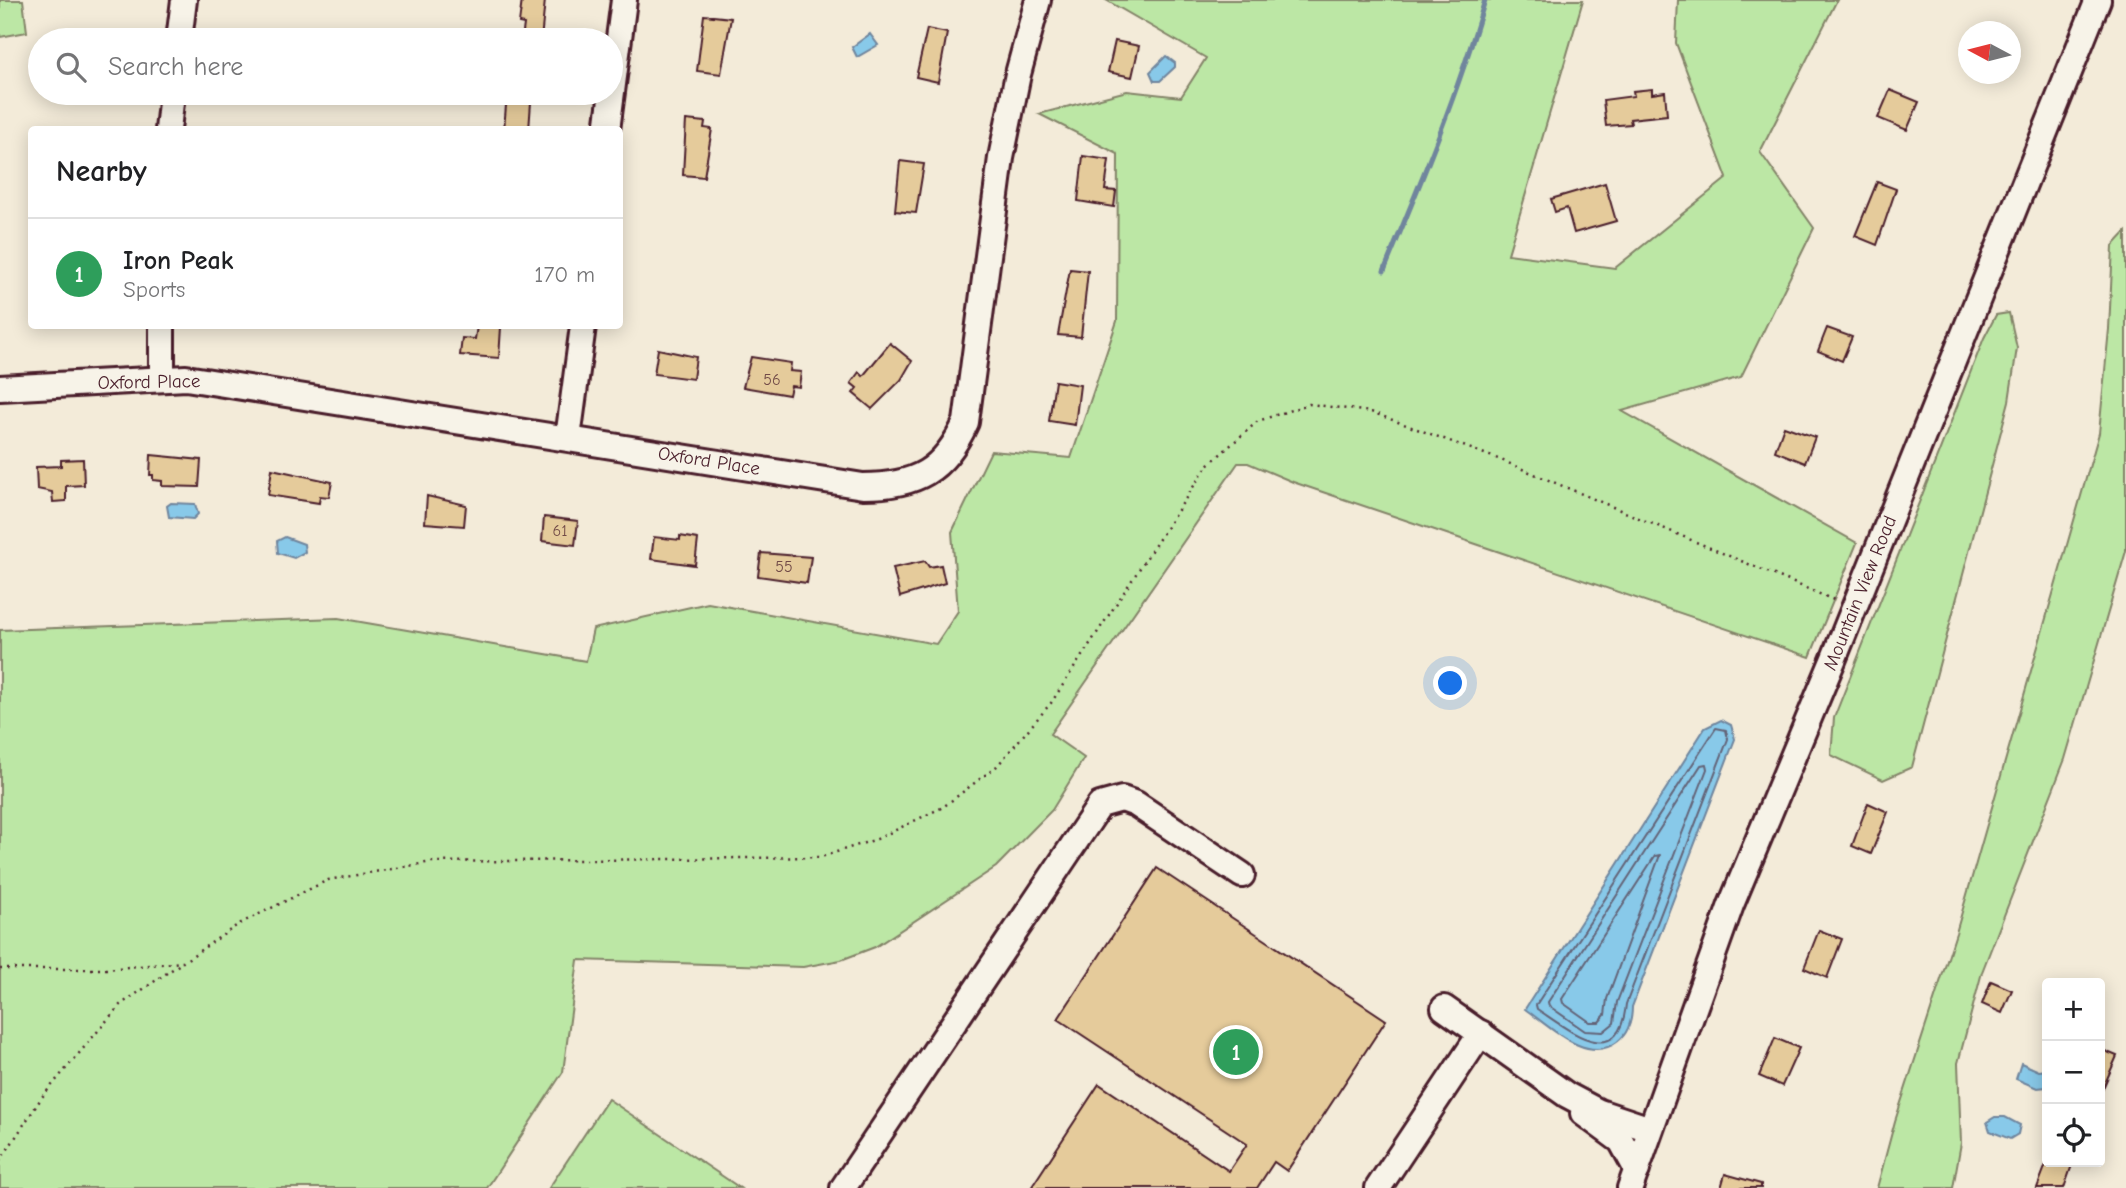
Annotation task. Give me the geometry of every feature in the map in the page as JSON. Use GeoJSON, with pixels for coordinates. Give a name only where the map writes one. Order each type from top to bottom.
{"type":"FeatureCollection","features":[{"type":"Feature","properties":{"kind":"street"},"geometry":{"type":"LineString","coordinates":[[180,28],[184,0]]}},
{"type":"Feature","properties":{"kind":"street"},"geometry":{"type":"LineString","coordinates":[[620,28],[624,0]]}},
{"type":"Feature","properties":{"kind":"street","name":"Oxford Place"},"geometry":{"type":"LineString","coordinates":[[0,388],[162,378],[207,381],[863,486],[889,486],[909,482],[944,460],[957,443],[966,422],[1001,158],[1018,74],[1038,0]]}},
{"type":"Feature","properties":{"kind":"street","name":"Mountain View Road"},"geometry":{"type":"LineString","coordinates":[[1633,1179],[1731,905],[1854,608],[2098,0]]}},
{"type":"Feature","properties":{"kind":"street"},"geometry":{"type":"LineString","coordinates":[[168,126],[170,105]]}},
{"type":"Feature","properties":{"kind":"street"},"geometry":{"type":"LineString","coordinates":[[608,126],[610,105]]}},
{"type":"Feature","properties":{"kind":"street"},"geometry":{"type":"LineString","coordinates":[[162,329],[162,378]]}},
{"type":"Feature","properties":{"kind":"street"},"geometry":{"type":"LineString","coordinates":[[568,438],[583,329]]}},
{"type":"Feature","properties":{"kind":"street"},"geometry":{"type":"LineString","coordinates":[[843,1188],[1100,805],[1122,799],[1136,804],[1242,875]]}},
{"type":"Feature","properties":{"kind":"street"},"geometry":{"type":"LineString","coordinates":[[1444,1008],[1567,1095],[1599,1112],[1650,1129]]}},
{"type":"Feature","properties":{"kind":"street"},"geometry":{"type":"LineString","coordinates":[[1378,1188],[1481,1033]]}},
{"type":"Feature","properties":{"kind":"street"},"geometry":{"type":"LineString","coordinates":[[1567,1095],[1589,1119],[1621,1141],[1633,1179]]}},
{"type":"Feature","properties":{"kind":"path"},"geometry":{"type":"LineString","coordinates":[[0,1161],[42,1097],[120,1006],[239,924],[328,880],[432,862],[821,857],[877,839],[943,807],[997,766],[1051,703],[1207,466],[1258,421],[1309,404],[1371,412],[1488,455],[1854,608]]}},
{"type":"Feature","properties":{"kind":"path"},"geometry":{"type":"LineString","coordinates":[[0,969],[106,969],[183,962]]}},
{"type":"Feature","properties":{"kind":"green space"},"geometry":{"type":"Polygon","coordinates":[[[0,0],[23,0],[27,32],[0,37],[0,0]]]}},
{"type":"Feature","properties":{"kind":"green space"},"geometry":{"type":"Polygon","coordinates":[[[1106,0],[1583,0],[1508,254],[1615,268],[1727,178],[1676,43],[1678,0],[1837,0],[1760,152],[1814,228],[1741,377],[1622,411],[1857,543],[1810,657],[1293,482],[1248,463],[1238,463],[1050,734],[1084,758],[1052,810],[996,867],[875,947],[841,960],[803,967],[578,960],[563,1072],[487,1188],[0,1188],[0,630],[338,618],[586,661],[593,629],[708,603],[936,644],[958,611],[952,532],[991,451],[1071,458],[1117,321],[1118,154],[1039,114],[1127,91],[1181,97],[1206,58],[1106,0]]]}},
{"type":"Feature","properties":{"kind":"green space"},"geometry":{"type":"Polygon","coordinates":[[[2126,232],[2126,551],[2065,759],[1982,972],[1958,1063],[1961,1143],[1953,1188],[1877,1188],[1895,1121],[1956,933],[2099,433],[2109,329],[2113,246],[2126,232]]]}},
{"type":"Feature","properties":{"kind":"green space"},"geometry":{"type":"Polygon","coordinates":[[[2009,313],[2017,348],[2009,401],[1912,767],[1883,780],[1831,755],[1834,718],[1984,338],[1996,315],[2009,313]]]}},
{"type":"Feature","properties":{"kind":"green space"},"geometry":{"type":"Polygon","coordinates":[[[608,1099],[740,1188],[549,1188],[608,1099]]]}},
{"type":"Feature","properties":{"kind":"water"},"geometry":{"type":"Polygon","coordinates":[[[870,34],[878,45],[857,57],[852,47],[870,34]]]}},
{"type":"Feature","properties":{"kind":"water"},"geometry":{"type":"Polygon","coordinates":[[[1166,56],[1175,63],[1175,67],[1160,81],[1154,81],[1150,72],[1166,56]]]}},
{"type":"Feature","properties":{"kind":"water"},"geometry":{"type":"Polygon","coordinates":[[[171,503],[195,504],[198,514],[193,519],[169,517],[167,506],[171,503]]]}},
{"type":"Feature","properties":{"kind":"water"},"geometry":{"type":"Polygon","coordinates":[[[285,537],[304,544],[305,552],[294,558],[278,553],[277,541],[285,537]]]}},
{"type":"Feature","properties":{"kind":"water"},"geometry":{"type":"Polygon","coordinates":[[[1721,720],[1731,725],[1735,739],[1632,1007],[1629,1026],[1617,1042],[1605,1048],[1581,1046],[1557,1033],[1525,1009],[1705,728],[1721,720]]]}},
{"type":"Feature","properties":{"kind":"water"},"geometry":{"type":"Polygon","coordinates":[[[2021,1063],[2042,1071],[2042,1088],[2037,1088],[2016,1079],[2021,1063]]]}},
{"type":"Feature","properties":{"kind":"water"},"geometry":{"type":"Polygon","coordinates":[[[1995,1117],[2005,1117],[2020,1125],[2018,1134],[2010,1139],[1990,1131],[1987,1122],[1995,1117]]]}},
{"type":"Feature","properties":{"kind":"building"},"geometry":{"type":"Polygon","coordinates":[[[522,0],[545,0],[542,28],[524,28],[524,24],[519,23],[522,0]]]}},
{"type":"Feature","properties":{"kind":"building"},"geometry":{"type":"Polygon","coordinates":[[[704,15],[731,18],[721,74],[697,71],[704,15]]]}},
{"type":"Feature","properties":{"kind":"building"},"geometry":{"type":"Polygon","coordinates":[[[927,29],[947,33],[938,82],[916,77],[927,29]]]}},
{"type":"Feature","properties":{"kind":"building"},"geometry":{"type":"Polygon","coordinates":[[[1115,41],[1139,46],[1132,77],[1108,72],[1115,41]]]}},
{"type":"Feature","properties":{"kind":"building"},"geometry":{"type":"Polygon","coordinates":[[[1652,89],[1652,94],[1665,92],[1667,115],[1630,119],[1631,124],[1606,126],[1603,100],[1634,96],[1633,91],[1652,89]]]}},
{"type":"Feature","properties":{"kind":"building"},"geometry":{"type":"Polygon","coordinates":[[[1890,90],[1919,102],[1907,130],[1878,118],[1890,90]]]}},
{"type":"Feature","properties":{"kind":"building"},"geometry":{"type":"Polygon","coordinates":[[[506,105],[531,105],[529,126],[504,126],[506,105]]]}},
{"type":"Feature","properties":{"kind":"building"},"geometry":{"type":"Polygon","coordinates":[[[686,120],[705,122],[704,128],[712,129],[704,177],[683,175],[686,120]]]}},
{"type":"Feature","properties":{"kind":"building"},"geometry":{"type":"Polygon","coordinates":[[[1083,156],[1109,160],[1105,190],[1116,191],[1114,207],[1078,201],[1083,156]]]}},
{"type":"Feature","properties":{"kind":"building"},"geometry":{"type":"Polygon","coordinates":[[[900,161],[924,164],[916,213],[895,211],[900,161]]]}},
{"type":"Feature","properties":{"kind":"building"},"geometry":{"type":"Polygon","coordinates":[[[1877,182],[1896,189],[1877,245],[1855,236],[1877,182]]]}},
{"type":"Feature","properties":{"kind":"building"},"geometry":{"type":"Polygon","coordinates":[[[1605,183],[1616,221],[1574,233],[1567,208],[1555,212],[1551,199],[1605,183]]]}},
{"type":"Feature","properties":{"kind":"building"},"geometry":{"type":"Polygon","coordinates":[[[1070,269],[1088,271],[1081,337],[1058,335],[1070,269]]]}},
{"type":"Feature","properties":{"kind":"building"},"geometry":{"type":"Polygon","coordinates":[[[1827,328],[1852,337],[1842,361],[1818,351],[1827,328]]]}},
{"type":"Feature","properties":{"kind":"building"},"geometry":{"type":"Polygon","coordinates":[[[477,329],[501,329],[499,358],[460,355],[462,338],[475,339],[477,329]]]}},
{"type":"Feature","properties":{"kind":"building"},"geometry":{"type":"Polygon","coordinates":[[[890,343],[912,361],[901,380],[872,409],[853,393],[857,388],[851,383],[859,372],[863,376],[890,343]]]}},
{"type":"Feature","properties":{"kind":"building"},"geometry":{"type":"Polygon","coordinates":[[[658,349],[696,357],[693,379],[654,374],[658,349]]]}},
{"type":"Feature","properties":{"kind":"building"},"geometry":{"type":"Polygon","coordinates":[[[751,357],[791,363],[790,371],[801,372],[799,387],[791,386],[789,395],[743,387],[751,357]]]}},
{"type":"Feature","properties":{"kind":"building"},"geometry":{"type":"Polygon","coordinates":[[[1055,381],[1080,385],[1075,425],[1049,421],[1055,381]]]}},
{"type":"Feature","properties":{"kind":"building"},"geometry":{"type":"Polygon","coordinates":[[[1784,426],[1815,437],[1805,463],[1775,451],[1784,426]]]}},
{"type":"Feature","properties":{"kind":"building"},"geometry":{"type":"Polygon","coordinates":[[[151,455],[201,460],[199,487],[162,486],[162,481],[153,480],[153,475],[150,475],[151,455]]]}},
{"type":"Feature","properties":{"kind":"building"},"geometry":{"type":"Polygon","coordinates":[[[83,459],[84,485],[66,486],[66,501],[53,502],[52,492],[37,489],[36,467],[61,466],[61,460],[83,459]]]}},
{"type":"Feature","properties":{"kind":"building"},"geometry":{"type":"Polygon","coordinates":[[[272,469],[332,482],[329,497],[320,496],[319,503],[268,495],[272,469]]]}},
{"type":"Feature","properties":{"kind":"building"},"geometry":{"type":"Polygon","coordinates":[[[427,496],[466,505],[464,526],[425,523],[427,496]]]}},
{"type":"Feature","properties":{"kind":"building"},"geometry":{"type":"Polygon","coordinates":[[[544,517],[578,521],[575,545],[542,541],[544,517]]]}},
{"type":"Feature","properties":{"kind":"building"},"geometry":{"type":"Polygon","coordinates":[[[680,536],[698,539],[695,565],[651,559],[654,537],[680,540],[680,536]]]}},
{"type":"Feature","properties":{"kind":"building"},"geometry":{"type":"Polygon","coordinates":[[[761,553],[811,557],[807,583],[758,576],[761,553]]]}},
{"type":"Feature","properties":{"kind":"building"},"geometry":{"type":"Polygon","coordinates":[[[925,561],[929,567],[941,565],[945,583],[900,597],[893,568],[925,561]]]}},
{"type":"Feature","properties":{"kind":"building"},"geometry":{"type":"Polygon","coordinates":[[[1868,803],[1888,812],[1871,854],[1852,846],[1868,803]]]}},
{"type":"Feature","properties":{"kind":"building"},"geometry":{"type":"Polygon","coordinates":[[[1157,868],[1386,1020],[1287,1171],[1274,1162],[1257,1188],[1031,1188],[1099,1084],[1229,1171],[1247,1144],[1058,1019],[1157,868]]]}},
{"type":"Feature","properties":{"kind":"building"},"geometry":{"type":"Polygon","coordinates":[[[1819,930],[1842,939],[1827,978],[1804,968],[1819,930]]]}},
{"type":"Feature","properties":{"kind":"building"},"geometry":{"type":"Polygon","coordinates":[[[1991,981],[2012,990],[2002,1013],[1982,1004],[1991,981]]]}},
{"type":"Feature","properties":{"kind":"building"},"geometry":{"type":"Polygon","coordinates":[[[1775,1038],[1799,1048],[1782,1086],[1759,1076],[1775,1038]]]}},
{"type":"Feature","properties":{"kind":"building"},"geometry":{"type":"Polygon","coordinates":[[[2105,1051],[2117,1056],[2105,1084],[2105,1051]]]}},
{"type":"Feature","properties":{"kind":"building"},"geometry":{"type":"Polygon","coordinates":[[[2045,1167],[2071,1167],[2064,1188],[2037,1188],[2045,1167]]]}},
{"type":"Feature","properties":{"kind":"building"},"geometry":{"type":"Polygon","coordinates":[[[1725,1174],[1761,1184],[1761,1188],[1721,1188],[1725,1174]]]}},
{"type":"Feature","properties":{"kind":"waterway"},"geometry":{"type":"LineString","coordinates":[[1384,271],[1451,103],[1485,0]]}},
{"type":"Feature","properties":{"kind":"place","name":"Iron Peak"},"geometry":{"type":"Point","coordinates":[1236,1052]}}]}
